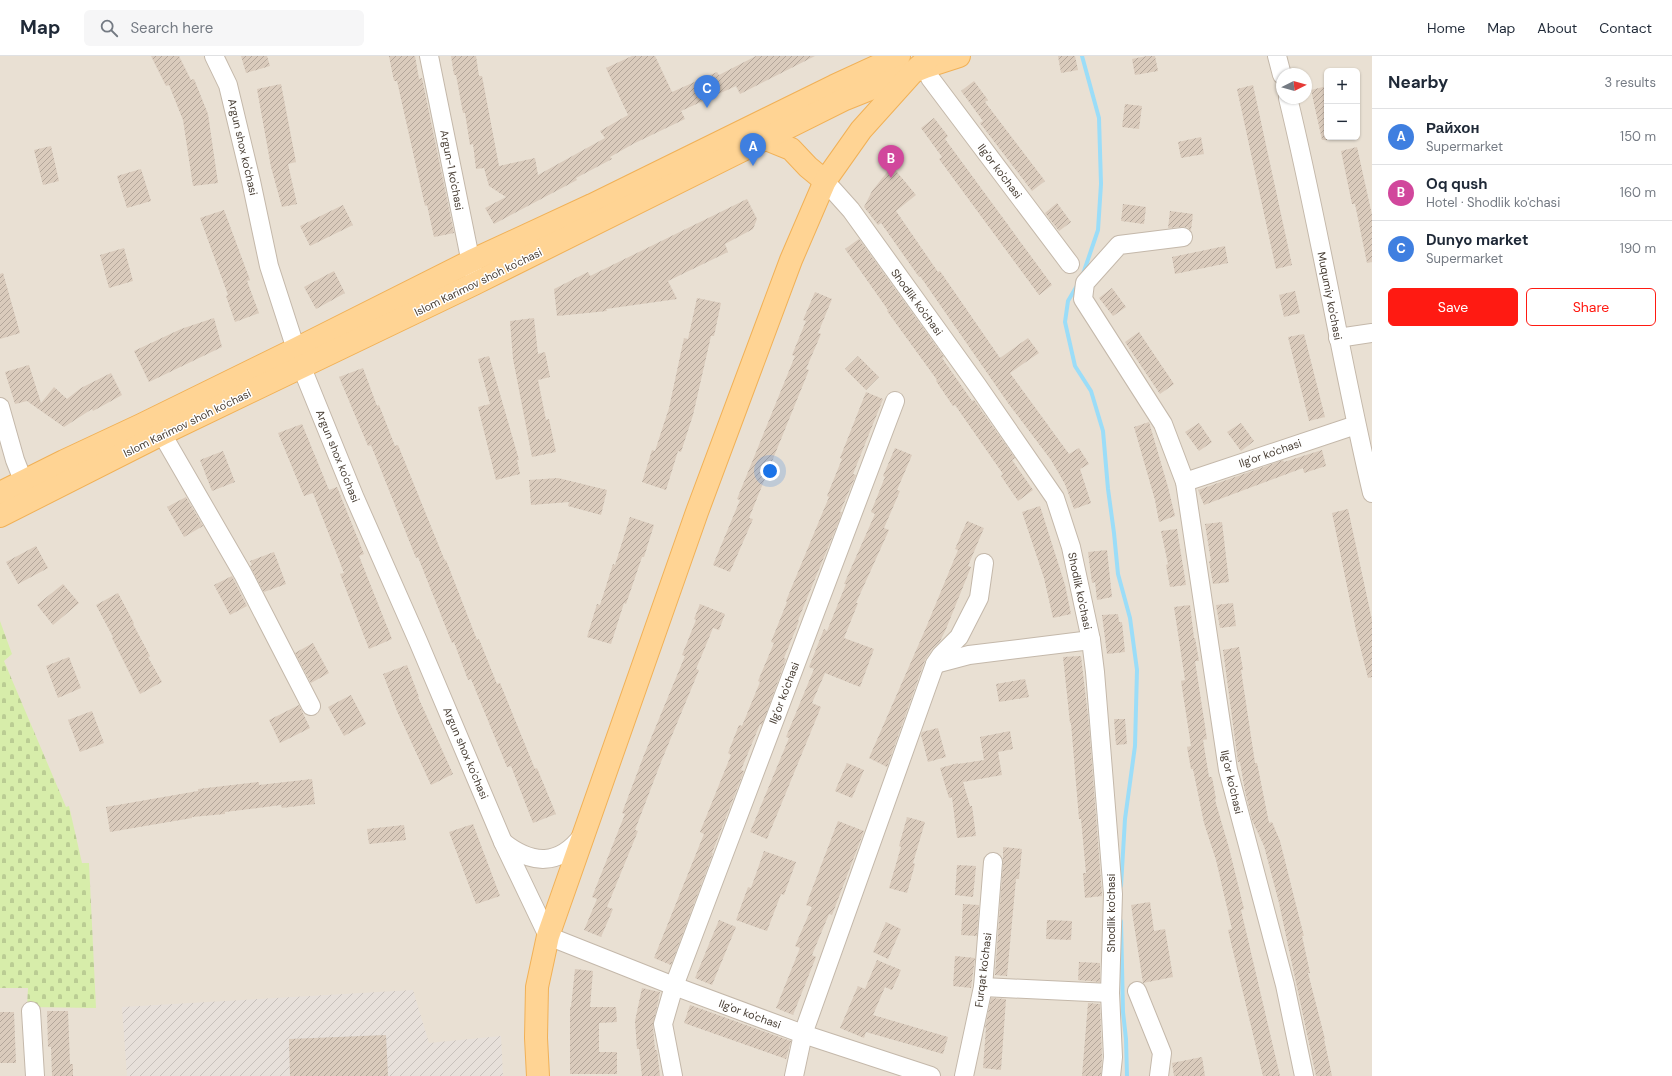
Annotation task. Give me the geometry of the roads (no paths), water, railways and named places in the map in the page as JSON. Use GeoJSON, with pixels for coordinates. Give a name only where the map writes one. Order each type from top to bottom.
{"type":"FeatureCollection","features":[{"type":"Feature","properties":{"kind":"main road","name":"Islom Karimov shoh ko'chasi"},"geometry":{"type":"LineString","coordinates":[[0,494],[27,491],[162,434],[299,359],[471,261],[592,205],[783,110],[899,56]]}},
{"type":"Feature","properties":{"kind":"main road"},"geometry":{"type":"LineString","coordinates":[[922,75],[931,56]]}},
{"type":"Feature","properties":{"kind":"main road"},"geometry":{"type":"LineString","coordinates":[[538,1076],[536,1038],[537,987],[548,936],[697,512],[791,260],[825,181],[861,130],[875,114],[922,75],[960,56]]}},
{"type":"Feature","properties":{"kind":"main road","name":"Islom Karimov shoh ko'chasi"},"geometry":{"type":"LineString","coordinates":[[0,516],[27,491],[64,461],[148,422],[474,284],[845,99],[922,75]]}},
{"type":"Feature","properties":{"kind":"main road"},"geometry":{"type":"LineString","coordinates":[[766,139],[791,149],[808,167],[825,181]]}},
{"type":"Feature","properties":{"kind":"street","name":"Argun shox ko'chasi"},"geometry":{"type":"LineString","coordinates":[[214,56],[228,85],[251,181],[269,266],[299,359],[354,496],[418,641],[503,842],[548,936]]}},
{"type":"Feature","properties":{"kind":"street","name":"Argun-1 ko'chasi"},"geometry":{"type":"LineString","coordinates":[[429,56],[471,261],[474,284]]}},
{"type":"Feature","properties":{"kind":"street"},"geometry":{"type":"LineString","coordinates":[[1277,56],[1280,68]]}},
{"type":"Feature","properties":{"kind":"street","name":"Ilg'or ko'chasi"},"geometry":{"type":"LineString","coordinates":[[922,75],[1070,264]]}},
{"type":"Feature","properties":{"kind":"street","name":"Muqumiy ko'chasi"},"geometry":{"type":"LineString","coordinates":[[1289,104],[1301,154],[1356,425],[1372,493]]}},
{"type":"Feature","properties":{"kind":"street","name":"Shodlik ko'chasi"},"geometry":{"type":"LineString","coordinates":[[825,181],[851,210],[977,385],[1055,498],[1071,547],[1091,640],[1096,680],[1113,894],[1110,993],[1113,1057],[1111,1076]]}},
{"type":"Feature","properties":{"kind":"street","name":"Ilg'or ko'chasi"},"geometry":{"type":"LineString","coordinates":[[1183,237],[1119,245],[1085,283],[1083,299],[1163,424],[1185,482],[1228,770],[1284,985],[1304,1076]]}},
{"type":"Feature","properties":{"kind":"street"},"geometry":{"type":"LineString","coordinates":[[1338,338],[1372,333]]}},
{"type":"Feature","properties":{"kind":"street","name":"Ilg'or ko'chasi"},"geometry":{"type":"LineString","coordinates":[[673,1076],[663,1024],[674,986],[895,401]]}},
{"type":"Feature","properties":{"kind":"street"},"geometry":{"type":"LineString","coordinates":[[0,407],[27,491]]}},
{"type":"Feature","properties":{"kind":"street","name":"Ilg'or ko'chasi"},"geometry":{"type":"LineString","coordinates":[[1185,482],[1356,425]]}},
{"type":"Feature","properties":{"kind":"street"},"geometry":{"type":"LineString","coordinates":[[162,434],[243,574],[312,706]]}},
{"type":"Feature","properties":{"kind":"street"},"geometry":{"type":"LineString","coordinates":[[794,1076],[804,1034],[935,664],[941,655],[959,637],[979,598],[984,563]]}},
{"type":"Feature","properties":{"kind":"street"},"geometry":{"type":"LineString","coordinates":[[935,664],[969,655],[1091,640]]}},
{"type":"Feature","properties":{"kind":"street"},"geometry":{"type":"LineString","coordinates":[[503,842],[522,854],[532,858],[548,858],[562,855],[574,847],[584,833]]}},
{"type":"Feature","properties":{"kind":"street","name":"Furqat ko'chasi"},"geometry":{"type":"LineString","coordinates":[[964,1076],[983,987],[993,862]]}},
{"type":"Feature","properties":{"kind":"street","name":"Ilg'or ko'chasi"},"geometry":{"type":"LineString","coordinates":[[548,936],[674,986],[804,1034],[931,1076]]}},
{"type":"Feature","properties":{"kind":"street"},"geometry":{"type":"LineString","coordinates":[[983,987],[1110,993]]}},
{"type":"Feature","properties":{"kind":"street"},"geometry":{"type":"LineString","coordinates":[[1137,991],[1162,1053],[1159,1076]]}},
{"type":"Feature","properties":{"kind":"street"},"geometry":{"type":"LineString","coordinates":[[31,1011],[35,1076]]}},
{"type":"Feature","properties":{"kind":"waterway"},"geometry":{"type":"LineString","coordinates":[[1082,56],[1099,118],[1101,184],[1098,230],[1082,277]]}},
{"type":"Feature","properties":{"kind":"waterway"},"geometry":{"type":"LineString","coordinates":[[1078,284],[1068,301],[1065,322],[1075,366],[1091,391],[1103,431],[1118,574],[1130,618],[1137,670],[1135,746],[1125,819],[1121,886]]}},
{"type":"Feature","properties":{"kind":"waterway"},"geometry":{"type":"LineString","coordinates":[[1121,921],[1123,1012],[1126,1039],[1127,1076]]}},
{"type":"Feature","properties":{"kind":"place","name":"Dunyo market"},"geometry":{"type":"Point","coordinates":[707,108]}},
{"type":"Feature","properties":{"kind":"place","name":"Райхон"},"geometry":{"type":"Point","coordinates":[753,166]}},
{"type":"Feature","properties":{"kind":"place","name":"Oq qush"},"geometry":{"type":"Point","coordinates":[891,178]}}]}
